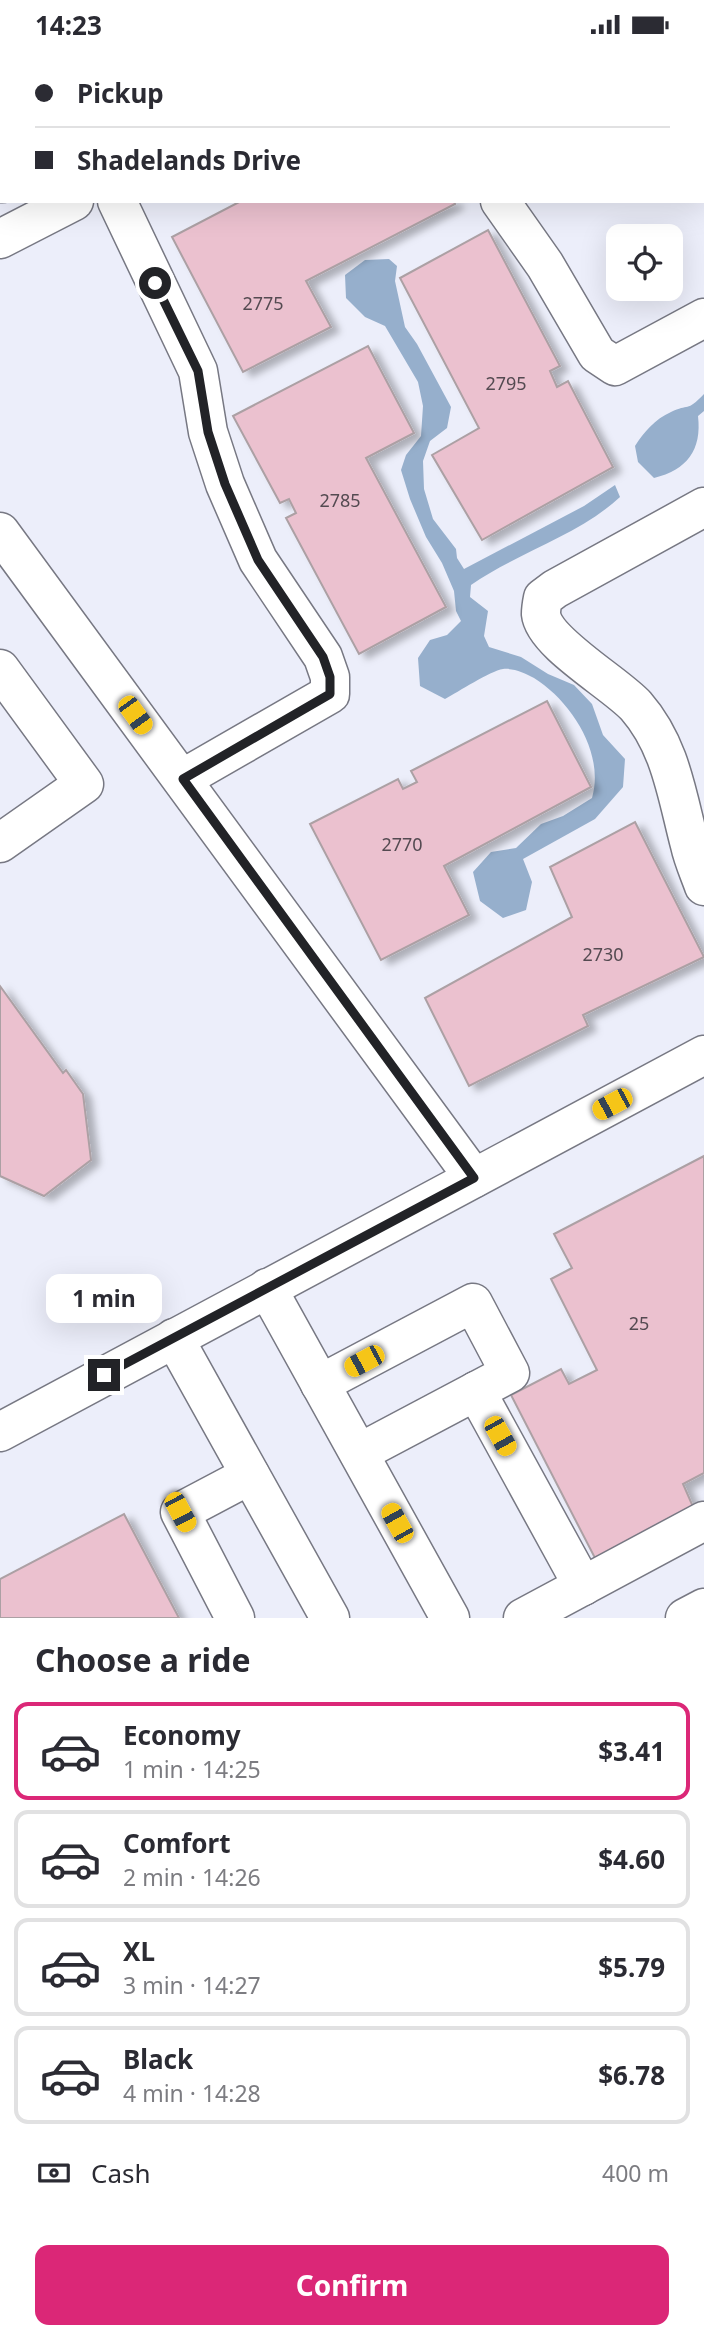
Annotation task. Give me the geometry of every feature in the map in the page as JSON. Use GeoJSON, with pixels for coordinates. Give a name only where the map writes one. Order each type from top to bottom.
{"type":"FeatureCollection","features":[{"type":"Feature","properties":{"kind":"street"},"geometry":{"type":"LineString","coordinates":[[118,203],[198,371],[208,432],[225,484],[258,560],[323,657],[330,677],[330,694],[183,779]]}},
{"type":"Feature","properties":{"kind":"street"},"geometry":{"type":"LineString","coordinates":[[501,203],[545,265],[597,354],[615,366],[704,318]]}},
{"type":"Feature","properties":{"kind":"street"},"geometry":{"type":"LineString","coordinates":[[704,507],[555,589],[543,598],[541,616],[549,633],[578,659],[620,689],[656,732],[674,775],[691,848],[704,886]]}},
{"type":"Feature","properties":{"kind":"street"},"geometry":{"type":"LineString","coordinates":[[0,531],[474,1178]]}},
{"type":"Feature","properties":{"kind":"street"},"geometry":{"type":"LineString","coordinates":[[0,669],[84,784],[0,843]]}},
{"type":"Feature","properties":{"kind":"street"},"geometry":{"type":"LineString","coordinates":[[0,1432],[704,1055]]}},
{"type":"Feature","properties":{"kind":"street"},"geometry":{"type":"LineString","coordinates":[[267,1288],[450,1618]]}},
{"type":"Feature","properties":{"kind":"street"},"geometry":{"type":"LineString","coordinates":[[320,1384],[473,1303],[510,1373],[359,1453]]}},
{"type":"Feature","properties":{"kind":"street"},"geometry":{"type":"LineString","coordinates":[[174,1338],[330,1618]]}},
{"type":"Feature","properties":{"kind":"street"},"geometry":{"type":"LineString","coordinates":[[476,1391],[583,1586]]}},
{"type":"Feature","properties":{"kind":"street"},"geometry":{"type":"LineString","coordinates":[[235,1618],[180,1512],[250,1475]]}},
{"type":"Feature","properties":{"kind":"street"},"geometry":{"type":"LineString","coordinates":[[523,1618],[704,1521]]}},
{"type":"Feature","properties":{"kind":"street"},"geometry":{"type":"LineString","coordinates":[[685,1618],[704,1608]]}},
{"type":"Feature","properties":{"kind":"water"},"geometry":{"type":"Polygon","coordinates":[[[389,259],[397,266],[395,281],[405,327],[451,407],[447,428],[430,441],[423,461],[424,489],[433,519],[456,549],[457,558],[464,569],[584,506],[615,485],[620,497],[586,523],[471,585],[470,597],[488,611],[484,636],[489,647],[521,657],[548,674],[574,685],[592,704],[603,735],[625,759],[623,787],[595,819],[523,859],[532,882],[526,910],[503,918],[480,901],[473,872],[491,852],[516,848],[541,824],[563,816],[592,798],[594,764],[582,730],[572,714],[548,688],[527,674],[503,669],[445,699],[420,686],[418,658],[430,640],[447,635],[461,621],[456,611],[454,591],[442,563],[426,537],[401,470],[406,455],[421,436],[423,406],[418,382],[385,326],[365,317],[346,298],[345,275],[365,260],[389,259]]]}},
{"type":"Feature","properties":{"kind":"water"},"geometry":{"type":"Polygon","coordinates":[[[704,394],[704,411],[698,416],[697,439],[690,457],[675,470],[654,478],[638,462],[635,446],[660,418],[690,406],[704,394]]]}},
{"type":"Feature","properties":{"kind":"building"},"geometry":{"type":"Polygon","coordinates":[[[237,203],[455,204],[306,281],[331,327],[243,372],[172,237],[237,203]]]}},
{"type":"Feature","properties":{"kind":"building"},"geometry":{"type":"Polygon","coordinates":[[[488,230],[560,366],[550,371],[557,387],[568,381],[613,467],[482,540],[432,455],[479,428],[400,278],[488,230]]]}},
{"type":"Feature","properties":{"kind":"building"},"geometry":{"type":"Polygon","coordinates":[[[368,346],[414,433],[366,458],[446,607],[359,654],[286,518],[296,513],[289,499],[280,503],[233,416],[368,346]]]}},
{"type":"Feature","properties":{"kind":"building"},"geometry":{"type":"Polygon","coordinates":[[[547,701],[591,787],[444,866],[469,915],[381,960],[310,824],[398,779],[403,789],[417,782],[411,771],[547,701]]]}},
{"type":"Feature","properties":{"kind":"building"},"geometry":{"type":"Polygon","coordinates":[[[635,822],[704,957],[583,1015],[588,1026],[469,1086],[425,998],[572,917],[550,867],[635,822]]]}},
{"type":"Feature","properties":{"kind":"building"},"geometry":{"type":"Polygon","coordinates":[[[0,986],[63,1073],[66,1070],[83,1094],[91,1160],[44,1196],[0,1176],[0,986]]]}},
{"type":"Feature","properties":{"kind":"building"},"geometry":{"type":"Polygon","coordinates":[[[704,1156],[704,1473],[683,1484],[694,1509],[596,1560],[511,1395],[561,1369],[569,1384],[597,1370],[551,1279],[572,1268],[554,1234],[704,1156]]]}},
{"type":"Feature","properties":{"kind":"building"},"geometry":{"type":"Polygon","coordinates":[[[124,1514],[179,1618],[0,1618],[0,1579],[124,1514]]]}},
{"type":"Feature","properties":{"kind":"route"},"geometry":{"type":"LineString","coordinates":[[104,1375],[474,1178],[183,779],[330,694],[330,677],[323,657],[258,560],[225,484],[208,432],[198,371],[155,283]]}}]}
